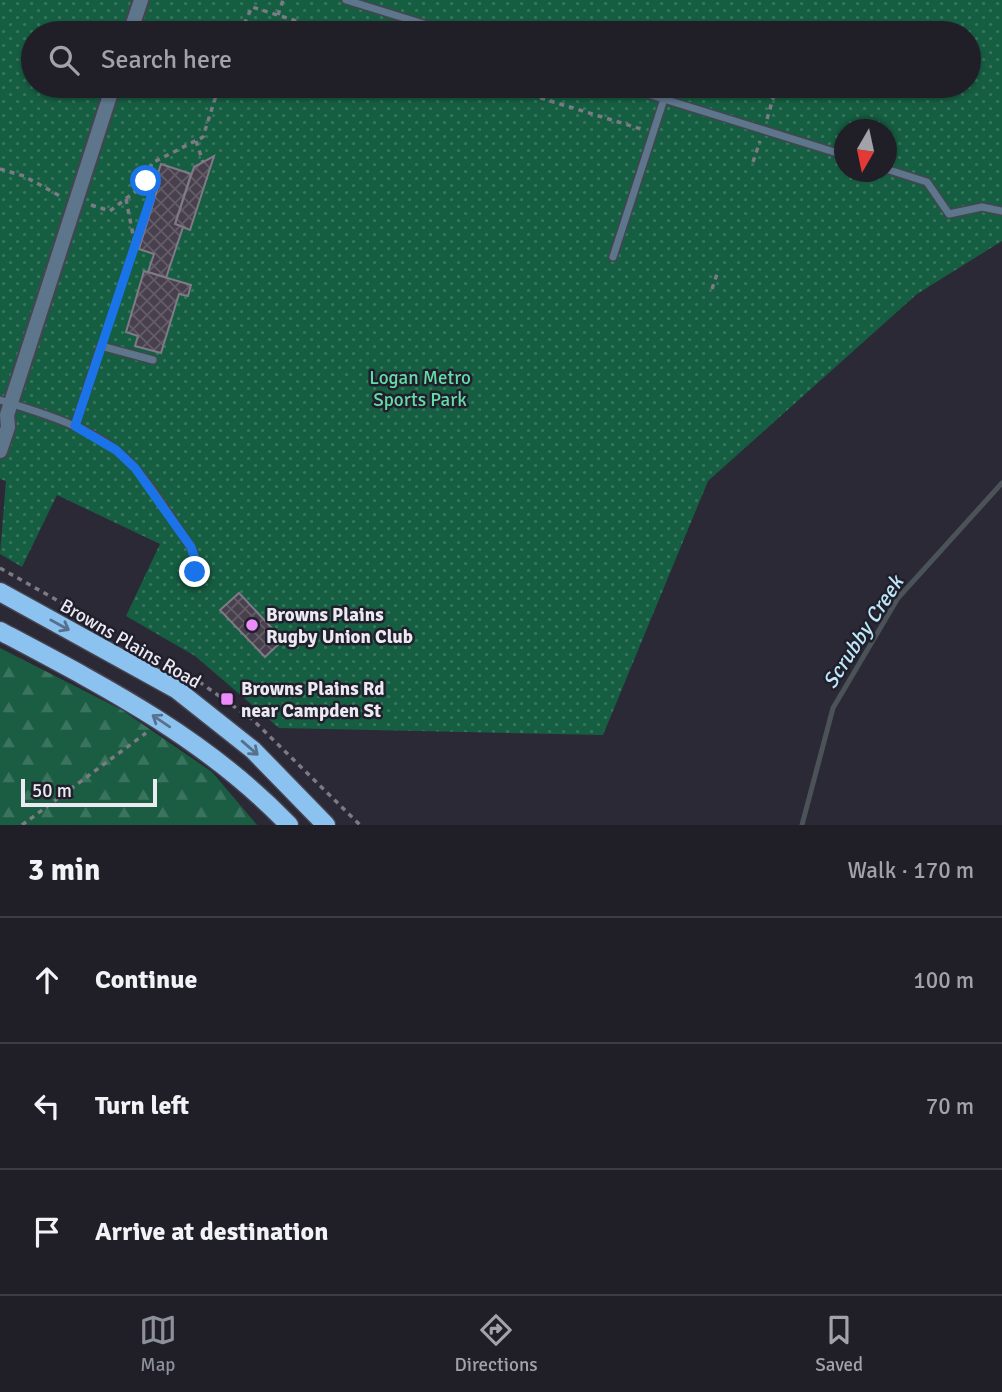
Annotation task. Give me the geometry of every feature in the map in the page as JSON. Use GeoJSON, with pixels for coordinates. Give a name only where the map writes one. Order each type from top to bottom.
{"type":"FeatureCollection","features":[{"type":"Feature","properties":{"kind":"main road","name":"Browns Plains Road"},"geometry":{"type":"LineString","coordinates":[[3,592],[176,689],[253,750],[326,825]]}},
{"type":"Feature","properties":{"kind":"main road"},"geometry":{"type":"LineString","coordinates":[[0,631],[130,700],[220,761],[289,825]]}},
{"type":"Feature","properties":{"kind":"street"},"geometry":{"type":"LineString","coordinates":[[134,21],[141,0]]}},
{"type":"Feature","properties":{"kind":"street"},"geometry":{"type":"LineString","coordinates":[[0,451],[8,427],[5,410],[109,98]]}},
{"type":"Feature","properties":{"kind":"lane"},"geometry":{"type":"LineString","coordinates":[[346,0],[414,21]]}},
{"type":"Feature","properties":{"kind":"lane"},"geometry":{"type":"LineString","coordinates":[[661,98],[834,152]]}},
{"type":"Feature","properties":{"kind":"lane"},"geometry":{"type":"LineString","coordinates":[[613,257],[664,99]]}},
{"type":"Feature","properties":{"kind":"lane"},"geometry":{"type":"LineString","coordinates":[[897,172],[927,182],[949,214],[982,207],[1002,211]]}},
{"type":"Feature","properties":{"kind":"lane"},"geometry":{"type":"LineString","coordinates":[[75,426],[103,346],[153,360]]}},
{"type":"Feature","properties":{"kind":"lane"},"geometry":{"type":"LineString","coordinates":[[5,410],[75,426],[116,450],[135,468],[191,547],[195,572]]}},
{"type":"Feature","properties":{"kind":"path"},"geometry":{"type":"LineString","coordinates":[[278,15],[283,0]]}},
{"type":"Feature","properties":{"kind":"path"},"geometry":{"type":"LineString","coordinates":[[246,21],[252,7],[297,21]]}},
{"type":"Feature","properties":{"kind":"path"},"geometry":{"type":"LineString","coordinates":[[87,204],[110,211],[146,181],[152,163],[203,137],[215,98]]}},
{"type":"Feature","properties":{"kind":"path"},"geometry":{"type":"LineString","coordinates":[[541,98],[653,133]]}},
{"type":"Feature","properties":{"kind":"path"},"geometry":{"type":"LineString","coordinates":[[766,120],[773,98]]}},
{"type":"Feature","properties":{"kind":"path"},"geometry":{"type":"LineString","coordinates":[[753,162],[760,139]]}},
{"type":"Feature","properties":{"kind":"path"},"geometry":{"type":"LineString","coordinates":[[196,141],[203,162]]}},
{"type":"Feature","properties":{"kind":"path"},"geometry":{"type":"LineString","coordinates":[[0,169],[24,176],[46,191],[66,197]]}},
{"type":"Feature","properties":{"kind":"path"},"geometry":{"type":"LineString","coordinates":[[103,346],[151,197],[146,181]]}},
{"type":"Feature","properties":{"kind":"path"},"geometry":{"type":"LineString","coordinates":[[126,199],[135,245]]}},
{"type":"Feature","properties":{"kind":"path"},"geometry":{"type":"LineString","coordinates":[[712,289],[717,274]]}},
{"type":"Feature","properties":{"kind":"path"},"geometry":{"type":"LineString","coordinates":[[22,825],[162,722]]}},
{"type":"Feature","properties":{"kind":"green space","name":"Logan Metro Sports Park"},"geometry":{"type":"Polygon","coordinates":[[[0,0],[1002,0],[1002,241],[917,294],[708,481],[603,735],[279,728],[195,656],[126,616],[160,544],[57,495],[22,567],[0,554],[6,481],[0,479],[0,0]]]}},
{"type":"Feature","properties":{"kind":"green space"},"geometry":{"type":"Polygon","coordinates":[[[0,648],[122,710],[212,772],[257,825],[0,825],[0,648]]]}},
{"type":"Feature","properties":{"kind":"building"},"geometry":{"type":"Polygon","coordinates":[[[214,156],[190,230],[175,224],[194,167],[214,156]]]}},
{"type":"Feature","properties":{"kind":"building"},"geometry":{"type":"Polygon","coordinates":[[[161,164],[191,174],[175,224],[183,227],[166,278],[148,272],[154,254],[139,249],[158,187],[154,186],[161,164]]]}},
{"type":"Feature","properties":{"kind":"building"},"geometry":{"type":"Polygon","coordinates":[[[144,271],[191,285],[188,296],[179,294],[161,353],[135,346],[138,336],[126,332],[144,271]]]}},
{"type":"Feature","properties":{"kind":"building","name":"Browns Plains Rugby Union Club"},"geometry":{"type":"Polygon","coordinates":[[[239,593],[283,640],[265,657],[220,610],[239,593]]]}},
{"type":"Feature","properties":{"kind":"waterway","name":"Scrubby Creek"},"geometry":{"type":"LineString","coordinates":[[802,825],[833,708],[898,598],[1002,483]]}},
{"type":"Feature","properties":{"kind":"place","name":"Browns Plains Rugby Union Club"},"geometry":{"type":"Point","coordinates":[252,625]}},
{"type":"Feature","properties":{"kind":"place","name":"Browns Plains Rd near Campden St"},"geometry":{"type":"Point","coordinates":[227,699]}},
{"type":"Feature","properties":{"kind":"route"},"geometry":{"type":"LineString","coordinates":[[146,181],[151,197],[75,426],[116,450],[135,468],[191,547],[195,572]]}}]}
